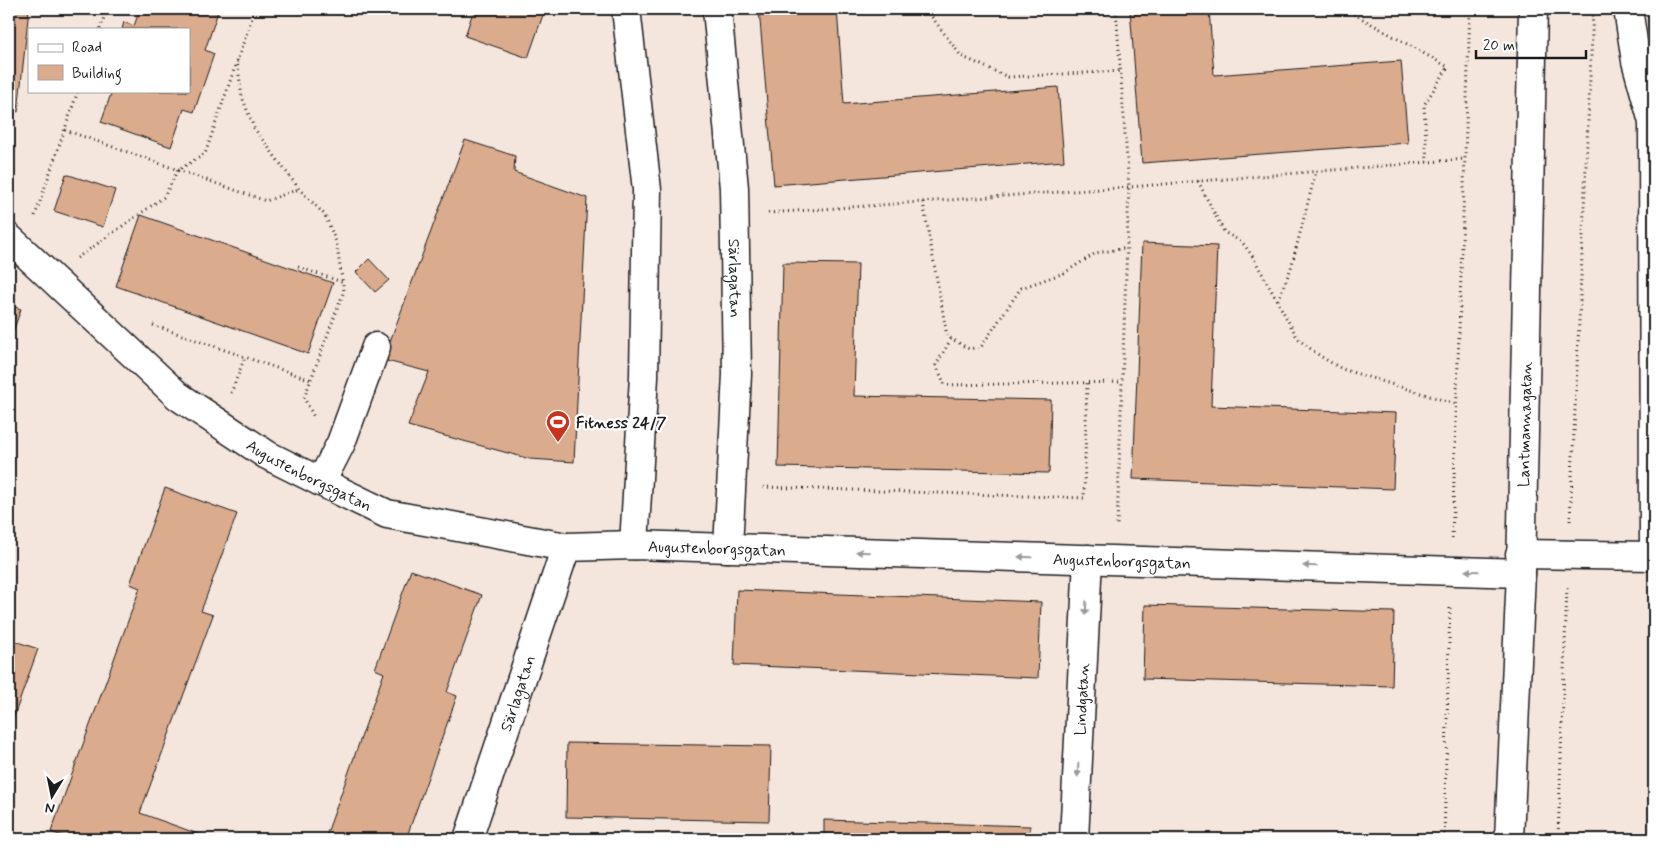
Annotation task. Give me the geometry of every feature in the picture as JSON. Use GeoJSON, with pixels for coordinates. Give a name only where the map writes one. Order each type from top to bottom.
{"type":"FeatureCollection","features":[{"type":"Feature","properties":{"kind":"street"},"geometry":{"type":"LineString","coordinates":[[626,9],[648,190],[644,377],[634,545]]}},
{"type":"Feature","properties":{"kind":"street","name":"Särlagatan"},"geometry":{"type":"LineString","coordinates":[[717,9],[725,82],[735,216],[737,374],[728,548]]}},
{"type":"Feature","properties":{"kind":"street","name":"Lantmannagatan"},"geometry":{"type":"LineString","coordinates":[[1510,839],[1521,563],[1533,9]]}},
{"type":"Feature","properties":{"kind":"street"},"geometry":{"type":"LineString","coordinates":[[1628,9],[1636,62],[1651,100],[1653,122],[1654,555]]}},
{"type":"Feature","properties":{"kind":"street","name":"Augustenborgsgatan"},"geometry":{"type":"LineString","coordinates":[[16,244],[178,396],[266,455],[387,514],[566,547],[634,545],[1451,570],[1568,556],[1654,555]]}},
{"type":"Feature","properties":{"kind":"street"},"geometry":{"type":"LineString","coordinates":[[321,482],[336,454],[376,347]]}},
{"type":"Feature","properties":{"kind":"street","name":"Särlagatan"},"geometry":{"type":"LineString","coordinates":[[468,839],[566,547]]}},
{"type":"Feature","properties":{"kind":"street","name":"Lindgatan"},"geometry":{"type":"LineString","coordinates":[[1074,839],[1088,559]]}},
{"type":"Feature","properties":{"kind":"path"},"geometry":{"type":"LineString","coordinates":[[100,28],[107,9]]}},
{"type":"Feature","properties":{"kind":"path"},"geometry":{"type":"LineString","coordinates":[[50,277],[164,198],[178,170],[205,154],[255,9]]}},
{"type":"Feature","properties":{"kind":"path"},"geometry":{"type":"LineString","coordinates":[[926,9],[961,56],[1008,77],[1121,71]]}},
{"type":"Feature","properties":{"kind":"path"},"geometry":{"type":"LineString","coordinates":[[1115,560],[1129,187],[1116,9]]}},
{"type":"Feature","properties":{"kind":"path"},"geometry":{"type":"LineString","coordinates":[[1345,9],[1448,67],[1424,106],[1427,162]]}},
{"type":"Feature","properties":{"kind":"path"},"geometry":{"type":"LineString","coordinates":[[1444,839],[1456,404],[1470,9]]}},
{"type":"Feature","properties":{"kind":"path"},"geometry":{"type":"LineString","coordinates":[[1558,839],[1568,556],[1593,9]]}},
{"type":"Feature","properties":{"kind":"path"},"geometry":{"type":"LineString","coordinates":[[238,60],[242,97],[254,128],[299,189],[325,215],[336,242],[344,291],[304,398],[318,423],[310,441],[336,454]]}},
{"type":"Feature","properties":{"kind":"path"},"geometry":{"type":"LineString","coordinates":[[16,244],[65,130],[78,92]]}},
{"type":"Feature","properties":{"kind":"path"},"geometry":{"type":"LineString","coordinates":[[65,130],[266,201],[299,189]]}},
{"type":"Feature","properties":{"kind":"path"},"geometry":{"type":"LineString","coordinates":[[735,216],[1129,187],[1465,159]]}},
{"type":"Feature","properties":{"kind":"path"},"geometry":{"type":"LineString","coordinates":[[1278,300],[1291,268],[1316,171]]}},
{"type":"Feature","properties":{"kind":"path"},"geometry":{"type":"LineString","coordinates":[[1198,181],[1224,232],[1242,242],[1254,257],[1298,338],[1320,356],[1342,369],[1456,404]]}},
{"type":"Feature","properties":{"kind":"path"},"geometry":{"type":"LineString","coordinates":[[923,202],[947,336],[969,349],[981,347],[1021,288],[1064,273],[1096,253],[1127,248]]}},
{"type":"Feature","properties":{"kind":"path"},"geometry":{"type":"LineString","coordinates":[[298,267],[343,282]]}},
{"type":"Feature","properties":{"kind":"path"},"geometry":{"type":"LineString","coordinates":[[143,322],[311,380]]}},
{"type":"Feature","properties":{"kind":"path"},"geometry":{"type":"LineString","coordinates":[[951,339],[936,365],[945,386],[1122,382]]}},
{"type":"Feature","properties":{"kind":"path"},"geometry":{"type":"LineString","coordinates":[[230,396],[245,357]]}},
{"type":"Feature","properties":{"kind":"path"},"geometry":{"type":"LineString","coordinates":[[731,486],[1084,498],[1087,383]]}},
{"type":"Feature","properties":{"kind":"building"},"geometry":{"type":"Polygon","coordinates":[[[9,9],[29,9],[18,112],[9,109],[9,9]]]}},
{"type":"Feature","properties":{"kind":"building"},"geometry":{"type":"Polygon","coordinates":[[[140,9],[219,9],[205,50],[214,54],[194,112],[184,109],[171,147],[101,122],[112,92],[190,92],[190,28],[122,28],[124,22],[134,26],[140,9]]]}},
{"type":"Feature","properties":{"kind":"building"},"geometry":{"type":"Polygon","coordinates":[[[474,9],[545,9],[528,58],[465,36],[474,9]]]}},
{"type":"Feature","properties":{"kind":"building"},"geometry":{"type":"Polygon","coordinates":[[[759,9],[837,9],[844,104],[1058,87],[1064,161],[774,185],[759,9]]]}},
{"type":"Feature","properties":{"kind":"building"},"geometry":{"type":"Polygon","coordinates":[[[1130,9],[1209,9],[1214,75],[1401,61],[1408,143],[1142,163],[1130,9]]]}},
{"type":"Feature","properties":{"kind":"building"},"geometry":{"type":"Polygon","coordinates":[[[465,140],[515,156],[514,172],[587,198],[574,462],[530,459],[408,426],[429,372],[383,360],[465,140]]]}},
{"type":"Feature","properties":{"kind":"building"},"geometry":{"type":"Polygon","coordinates":[[[66,174],[115,190],[103,227],[54,211],[66,174]]]}},
{"type":"Feature","properties":{"kind":"building"},"geometry":{"type":"Polygon","coordinates":[[[141,215],[333,283],[308,354],[116,286],[141,215]]]}},
{"type":"Feature","properties":{"kind":"building"},"geometry":{"type":"Polygon","coordinates":[[[1142,243],[1217,246],[1211,406],[1396,413],[1393,489],[1133,479],[1142,243]]]}},
{"type":"Feature","properties":{"kind":"building"},"geometry":{"type":"Polygon","coordinates":[[[369,259],[389,280],[375,292],[356,272],[369,259]]]}},
{"type":"Feature","properties":{"kind":"building"},"geometry":{"type":"Polygon","coordinates":[[[783,263],[858,264],[854,396],[1051,400],[1049,473],[778,467],[783,263]]]}},
{"type":"Feature","properties":{"kind":"building"},"geometry":{"type":"Polygon","coordinates":[[[9,305],[21,309],[9,343],[9,305]]]}},
{"type":"Feature","properties":{"kind":"building"},"geometry":{"type":"Polygon","coordinates":[[[165,488],[237,514],[201,611],[213,615],[140,813],[212,839],[71,839],[51,832],[140,588],[130,584],[165,488]]]}},
{"type":"Feature","properties":{"kind":"building"},"geometry":{"type":"Polygon","coordinates":[[[411,570],[482,595],[447,692],[457,696],[406,839],[325,839],[384,673],[375,669],[411,570]]]}},
{"type":"Feature","properties":{"kind":"building"},"geometry":{"type":"Polygon","coordinates":[[[737,590],[1041,602],[1038,678],[734,665],[737,590]]]}},
{"type":"Feature","properties":{"kind":"building"},"geometry":{"type":"Polygon","coordinates":[[[1145,605],[1394,612],[1392,686],[1143,679],[1145,605]]]}},
{"type":"Feature","properties":{"kind":"building"},"geometry":{"type":"Polygon","coordinates":[[[9,639],[38,649],[13,719],[9,718],[9,639]]]}},
{"type":"Feature","properties":{"kind":"building"},"geometry":{"type":"Polygon","coordinates":[[[567,743],[771,746],[769,821],[566,817],[567,743]]]}},
{"type":"Feature","properties":{"kind":"building"},"geometry":{"type":"Polygon","coordinates":[[[824,820],[1030,826],[1029,839],[824,839],[824,820]]]}},
{"type":"Feature","properties":{"kind":"place","name":"Fitness 24/7"},"geometry":{"type":"Point","coordinates":[558,443]}}]}
